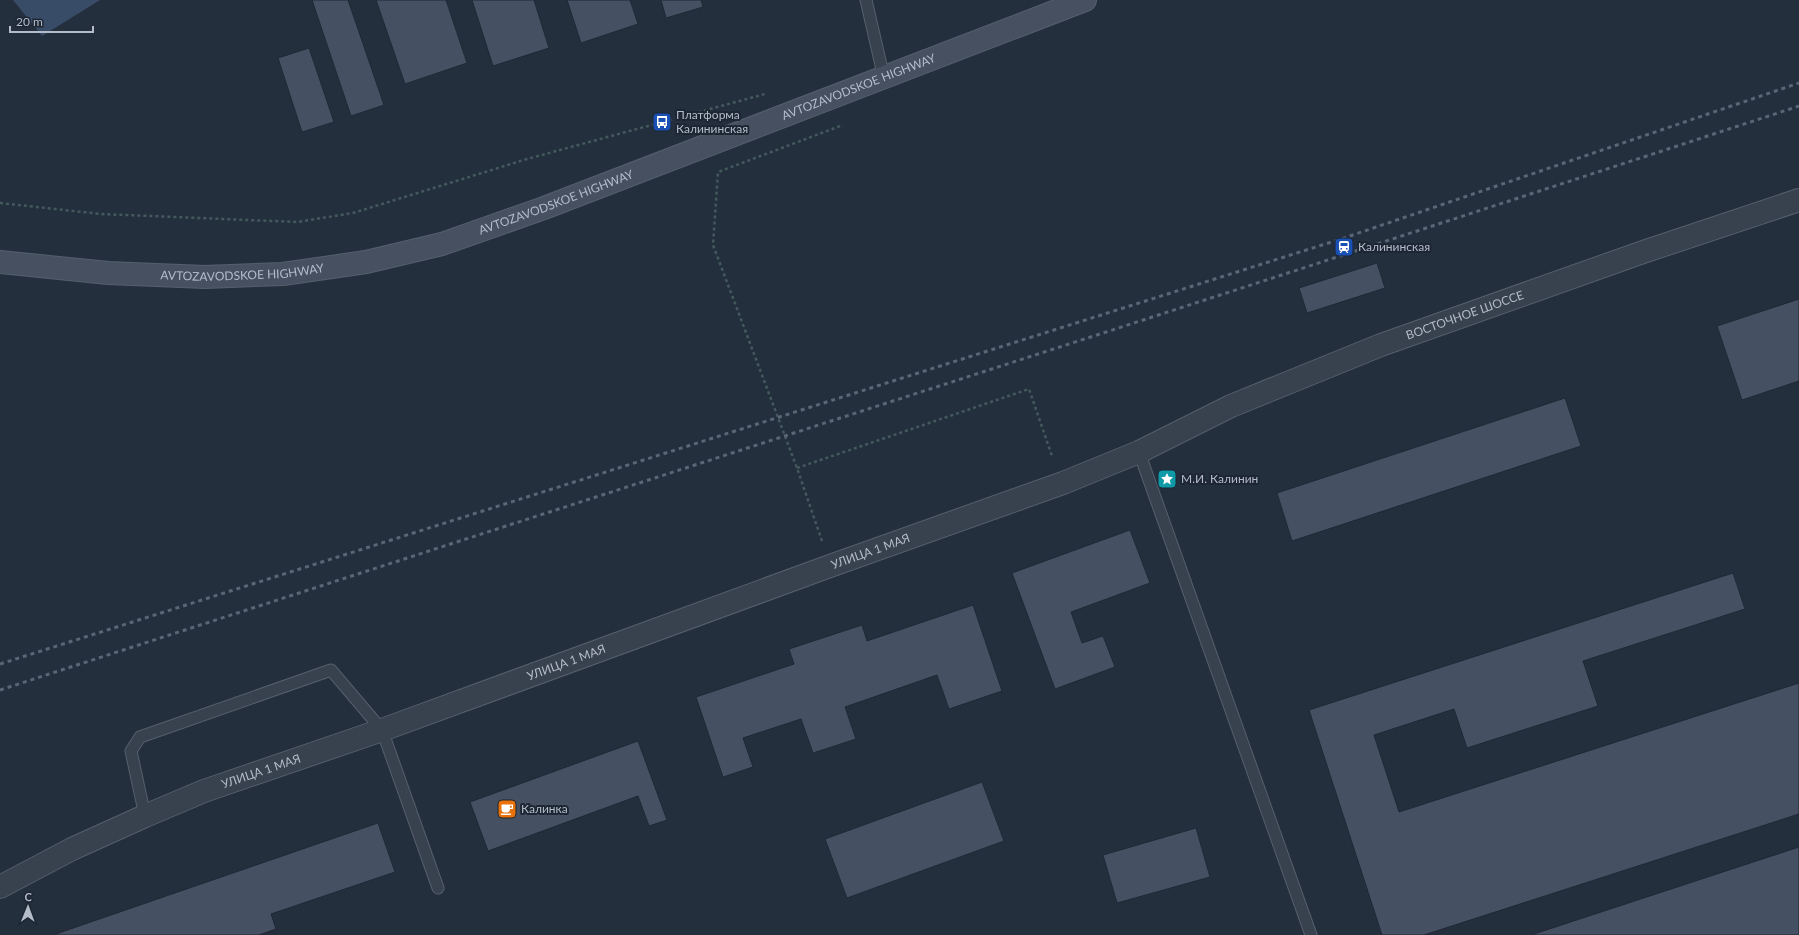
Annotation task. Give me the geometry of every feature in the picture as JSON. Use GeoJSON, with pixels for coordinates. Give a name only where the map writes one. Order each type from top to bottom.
{"type":"FeatureCollection","features":[{"type":"Feature","properties":{"kind":"main road","name":"AVTOZAVODSKOE HIGHWAY"},"geometry":{"type":"LineString","coordinates":[[0,262],[108,274],[205,277],[283,274],[366,262],[442,244],[544,208],[1085,0]]}},
{"type":"Feature","properties":{"kind":"street","name":"ВОСТОЧНОЕ ШОССЕ"},"geometry":{"type":"LineString","coordinates":[[1139,452],[1231,406],[1381,346],[1646,251],[1799,200]]}},
{"type":"Feature","properties":{"kind":"street","name":"УЛИЦА 1 МАЯ"},"geometry":{"type":"LineString","coordinates":[[0,887],[72,849],[204,791],[382,730],[815,571],[1063,483],[1139,452]]}},
{"type":"Feature","properties":{"kind":"lane"},"geometry":{"type":"LineString","coordinates":[[866,0],[884,78]]}},
{"type":"Feature","properties":{"kind":"lane"},"geometry":{"type":"LineString","coordinates":[[1139,452],[1311,935]]}},
{"type":"Feature","properties":{"kind":"lane"},"geometry":{"type":"LineString","coordinates":[[145,816],[130,751],[140,737],[331,670],[382,730],[438,888]]}},
{"type":"Feature","properties":{"kind":"path"},"geometry":{"type":"LineString","coordinates":[[0,203],[101,214],[297,222],[353,213],[527,159],[770,92]]}},
{"type":"Feature","properties":{"kind":"path"},"geometry":{"type":"LineString","coordinates":[[823,543],[797,468],[713,245],[718,172],[844,125]]}},
{"type":"Feature","properties":{"kind":"path"},"geometry":{"type":"LineString","coordinates":[[797,468],[1029,389],[1052,456]]}},
{"type":"Feature","properties":{"kind":"water"},"geometry":{"type":"Polygon","coordinates":[[[13,0],[100,0],[42,36],[13,0]]]}},
{"type":"Feature","properties":{"kind":"building"},"geometry":{"type":"Polygon","coordinates":[[[312,0],[348,0],[384,105],[351,116],[312,0]]]}},
{"type":"Feature","properties":{"kind":"building"},"geometry":{"type":"Polygon","coordinates":[[[376,0],[446,0],[467,63],[405,84],[376,0]]]}},
{"type":"Feature","properties":{"kind":"building"},"geometry":{"type":"Polygon","coordinates":[[[472,0],[534,0],[549,48],[493,66],[472,0]]]}},
{"type":"Feature","properties":{"kind":"building"},"geometry":{"type":"Polygon","coordinates":[[[567,0],[630,0],[638,24],[581,43],[567,0]]]}},
{"type":"Feature","properties":{"kind":"building"},"geometry":{"type":"Polygon","coordinates":[[[661,0],[701,0],[703,7],[666,18],[661,0]]]}},
{"type":"Feature","properties":{"kind":"building"},"geometry":{"type":"Polygon","coordinates":[[[309,48],[334,122],[302,132],[278,58],[309,48]]]}},
{"type":"Feature","properties":{"kind":"building"},"geometry":{"type":"Polygon","coordinates":[[[1377,263],[1385,288],[1307,313],[1299,288],[1377,263]]]}},
{"type":"Feature","properties":{"kind":"building"},"geometry":{"type":"Polygon","coordinates":[[[1799,299],[1799,381],[1742,400],[1717,326],[1799,299]]]}},
{"type":"Feature","properties":{"kind":"building"},"geometry":{"type":"Polygon","coordinates":[[[1565,398],[1581,446],[1292,541],[1277,493],[1565,398]]]}},
{"type":"Feature","properties":{"kind":"building"},"geometry":{"type":"Polygon","coordinates":[[[1130,530],[1150,583],[1071,612],[1082,643],[1103,636],[1115,667],[1055,689],[1012,573],[1130,530]]]}},
{"type":"Feature","properties":{"kind":"building"},"geometry":{"type":"Polygon","coordinates":[[[1733,573],[1745,609],[1583,661],[1598,706],[1467,748],[1454,709],[1374,735],[1399,812],[1799,683],[1799,814],[1424,935],[1382,935],[1309,710],[1733,573]]]}},
{"type":"Feature","properties":{"kind":"building"},"geometry":{"type":"Polygon","coordinates":[[[973,605],[1002,691],[949,709],[937,675],[845,707],[856,739],[813,753],[801,719],[743,738],[753,767],[723,777],[696,697],[794,664],[789,649],[862,625],[867,641],[973,605]]]}},
{"type":"Feature","properties":{"kind":"building"},"geometry":{"type":"Polygon","coordinates":[[[638,741],[667,820],[649,826],[638,796],[488,851],[470,802],[638,741]]]}},
{"type":"Feature","properties":{"kind":"building"},"geometry":{"type":"Polygon","coordinates":[[[982,782],[1004,841],[847,898],[825,839],[982,782]]]}},
{"type":"Feature","properties":{"kind":"building"},"geometry":{"type":"Polygon","coordinates":[[[378,823],[395,872],[271,914],[276,929],[259,935],[53,935],[378,823]]]}},
{"type":"Feature","properties":{"kind":"building"},"geometry":{"type":"Polygon","coordinates":[[[1196,828],[1210,877],[1117,903],[1103,855],[1196,828]]]}},
{"type":"Feature","properties":{"kind":"building"},"geometry":{"type":"Polygon","coordinates":[[[1799,847],[1799,935],[1531,935],[1799,847]]]}},
{"type":"Feature","properties":{"kind":"railway"},"geometry":{"type":"LineString","coordinates":[[0,664],[1341,239],[1799,83]]}},
{"type":"Feature","properties":{"kind":"railway"},"geometry":{"type":"LineString","coordinates":[[0,690],[1799,106]]}},
{"type":"Feature","properties":{"kind":"place","name":"Платформа Калининская"},"geometry":{"type":"Point","coordinates":[662,122]}},
{"type":"Feature","properties":{"kind":"place","name":"Калининская"},"geometry":{"type":"Point","coordinates":[1344,247]}},
{"type":"Feature","properties":{"kind":"place","name":"М.И. Калинин"},"geometry":{"type":"Point","coordinates":[1167,479]}},
{"type":"Feature","properties":{"kind":"place","name":"Калинка"},"geometry":{"type":"Point","coordinates":[507,809]}}]}
